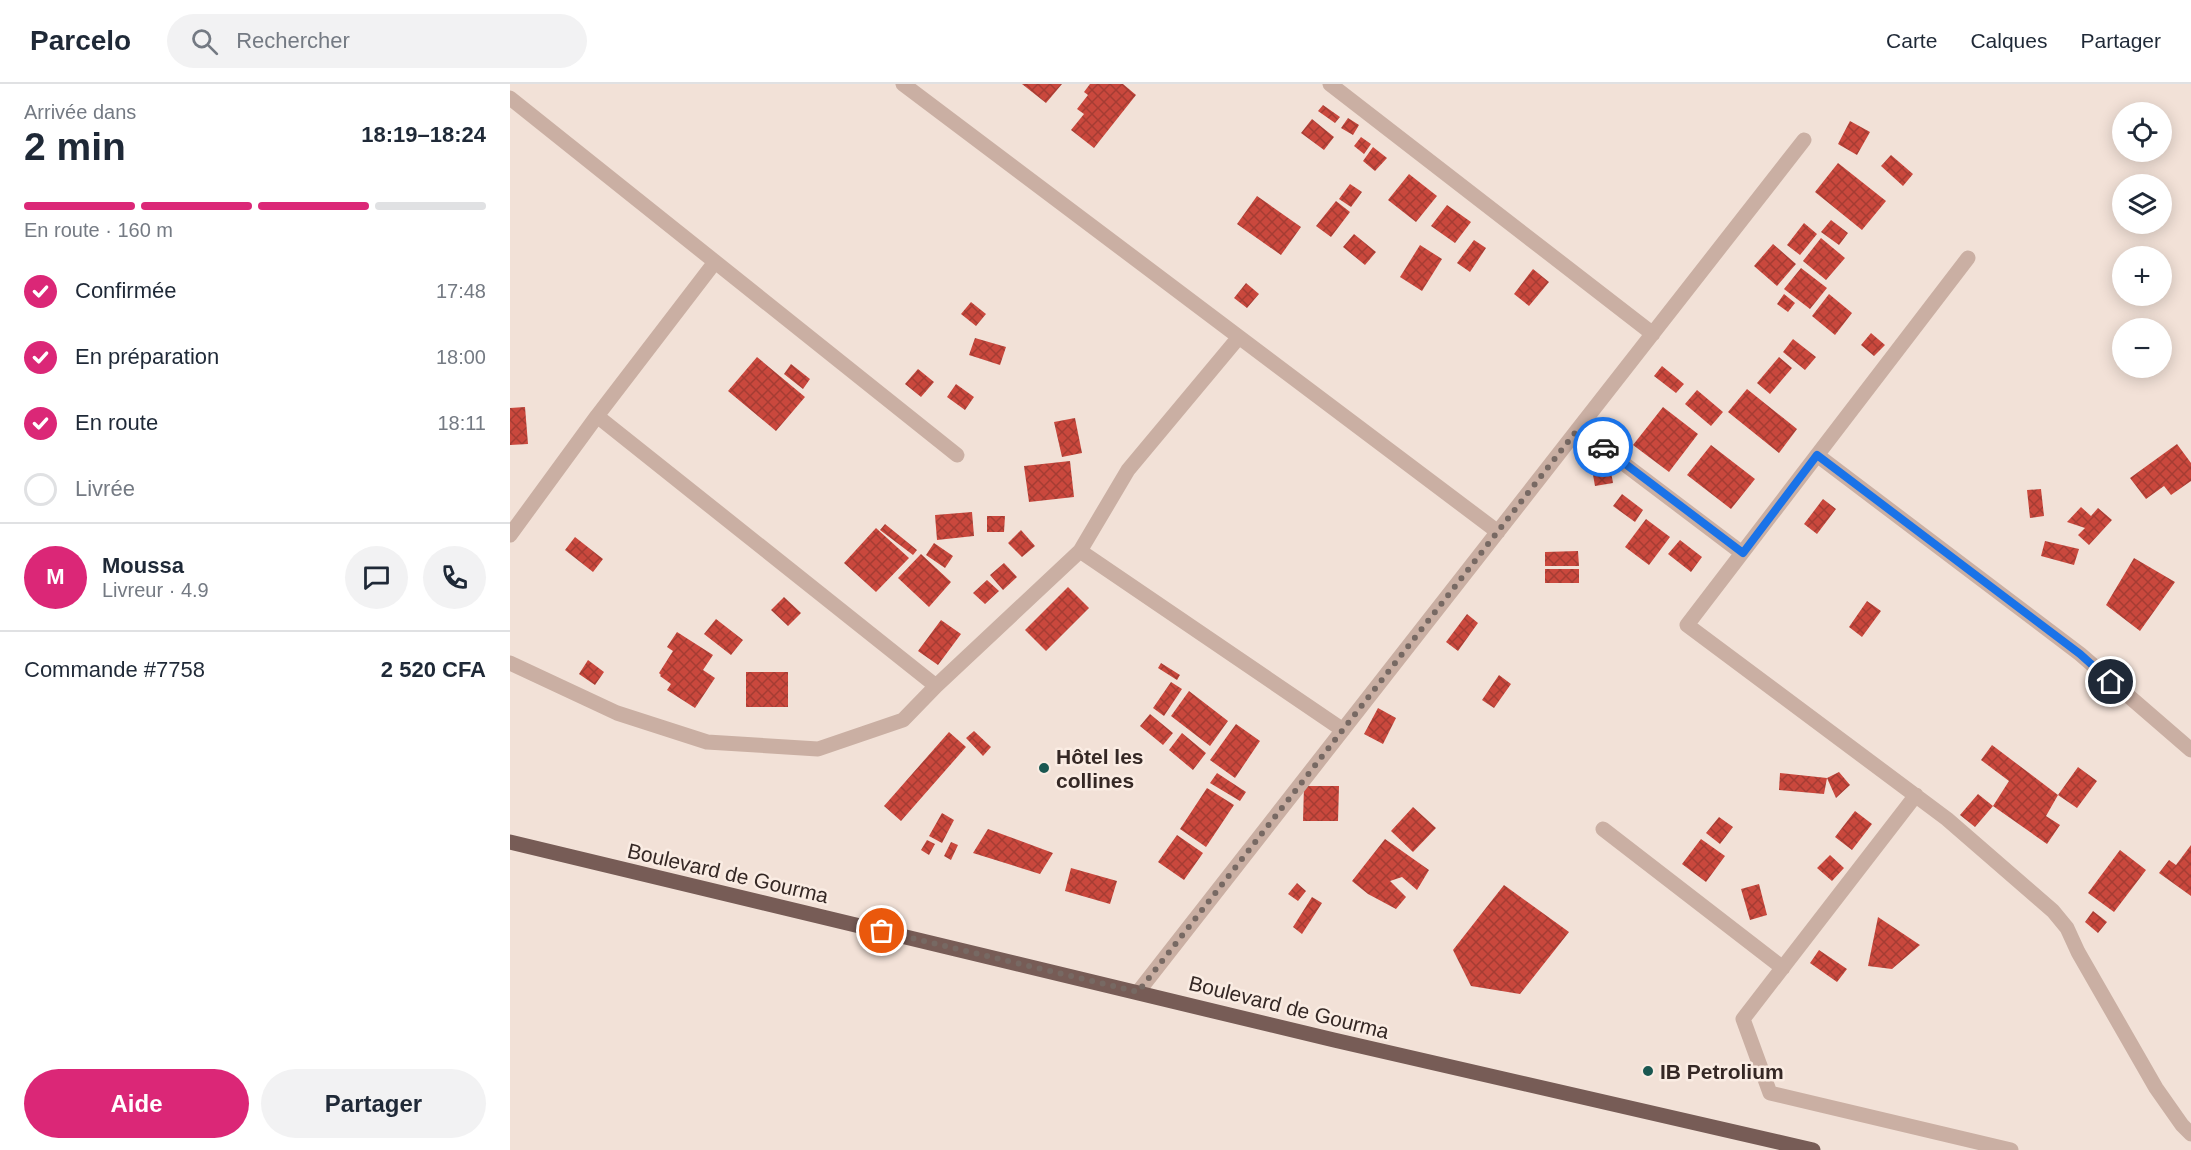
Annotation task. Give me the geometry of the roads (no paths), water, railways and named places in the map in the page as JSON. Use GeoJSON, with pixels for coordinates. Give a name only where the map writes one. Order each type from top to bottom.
{"type":"FeatureCollection","features":[{"type":"Feature","properties":{"kind":"main road","name":"Boulevard de Gourma"},"geometry":{"type":"LineString","coordinates":[[510,842],[1345,1043],[1813,1150]]}},
{"type":"Feature","properties":{"kind":"street"},"geometry":{"type":"LineString","coordinates":[[903,84],[1498,532]]}},
{"type":"Feature","properties":{"kind":"street"},"geometry":{"type":"LineString","coordinates":[[1330,84],[1653,334]]}},
{"type":"Feature","properties":{"kind":"street"},"geometry":{"type":"LineString","coordinates":[[510,98],[957,455]]}},
{"type":"Feature","properties":{"kind":"street"},"geometry":{"type":"LineString","coordinates":[[1138,992],[1804,140]]}},
{"type":"Feature","properties":{"kind":"street"},"geometry":{"type":"LineString","coordinates":[[1968,258],[1687,625],[1947,819],[2053,910],[2067,928],[2078,952],[2156,1088],[2191,1134]]}},
{"type":"Feature","properties":{"kind":"street"},"geometry":{"type":"LineString","coordinates":[[510,535],[597,416],[715,262]]}},
{"type":"Feature","properties":{"kind":"street"},"geometry":{"type":"LineString","coordinates":[[510,663],[617,713],[707,742],[818,749],[903,720],[1080,550],[1128,470],[1239,337]]}},
{"type":"Feature","properties":{"kind":"street"},"geometry":{"type":"LineString","coordinates":[[597,416],[936,686]]}},
{"type":"Feature","properties":{"kind":"street"},"geometry":{"type":"LineString","coordinates":[[1578,429],[1743,553]]}},
{"type":"Feature","properties":{"kind":"street"},"geometry":{"type":"LineString","coordinates":[[1817,455],[2080,654],[2191,750]]}},
{"type":"Feature","properties":{"kind":"street"},"geometry":{"type":"LineString","coordinates":[[1080,550],[1343,730]]}},
{"type":"Feature","properties":{"kind":"street"},"geometry":{"type":"LineString","coordinates":[[1916,795],[1743,1019],[1770,1093],[2011,1150]]}},
{"type":"Feature","properties":{"kind":"street"},"geometry":{"type":"LineString","coordinates":[[1603,830],[1783,968]]}},
{"type":"Feature","properties":{"kind":"place","name":"Hôtel les collines"},"geometry":{"type":"Point","coordinates":[1044,768]}},
{"type":"Feature","properties":{"kind":"place","name":"IB Petrolium"},"geometry":{"type":"Point","coordinates":[1648,1071]}}]}
